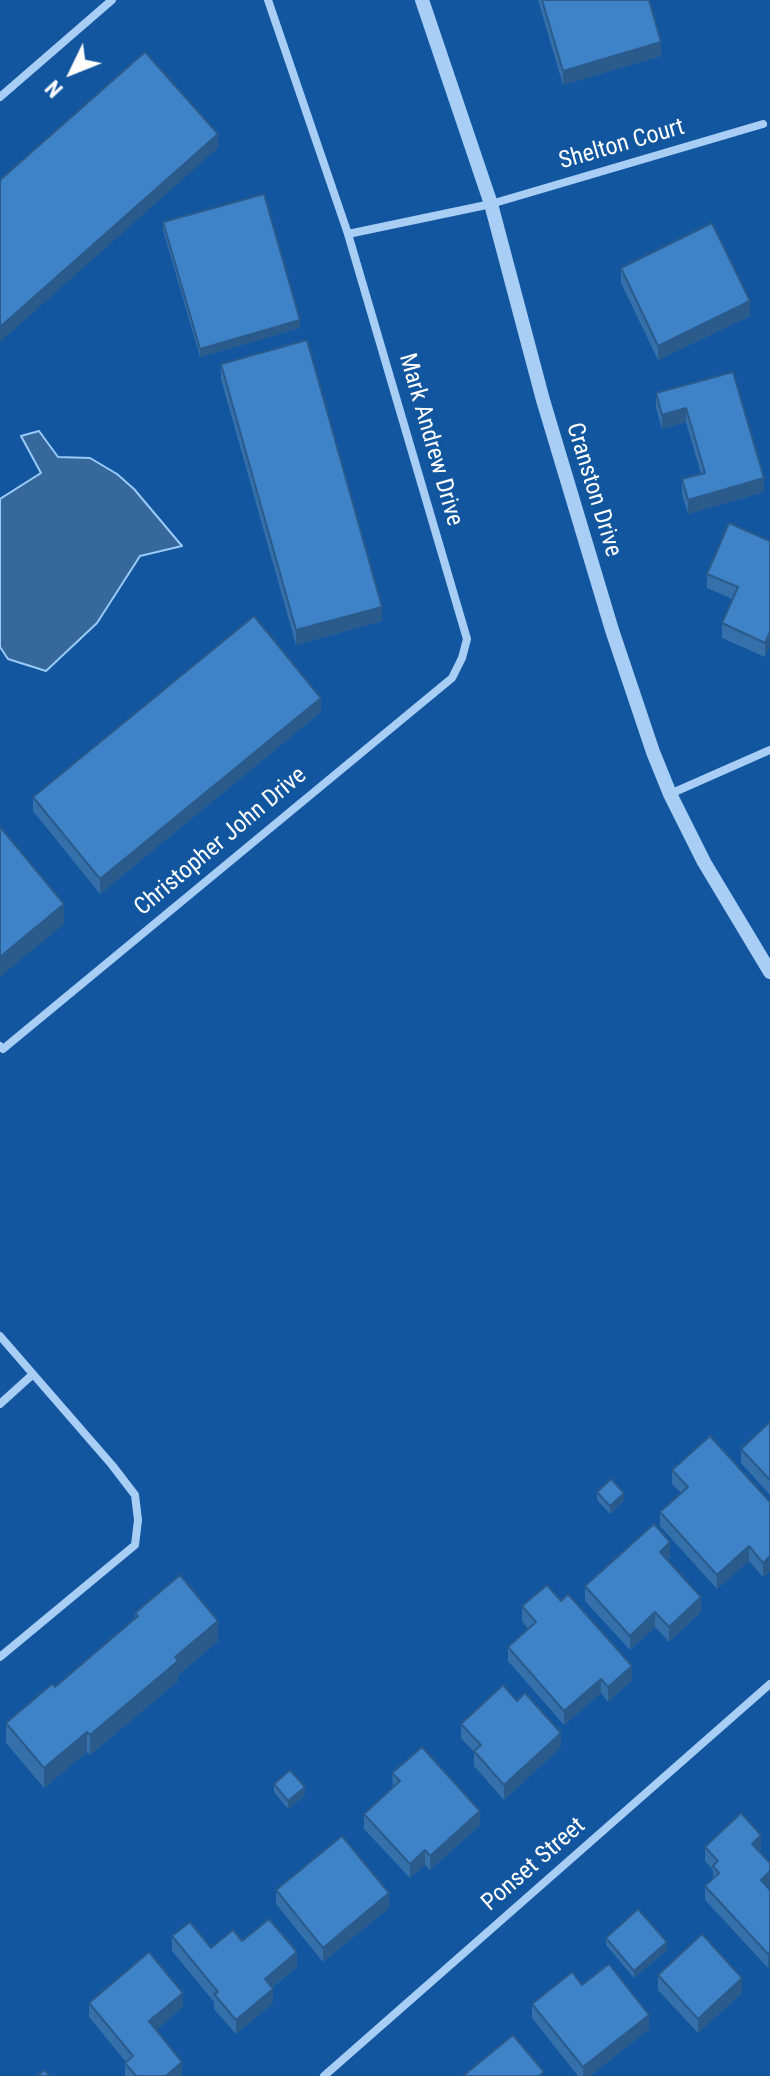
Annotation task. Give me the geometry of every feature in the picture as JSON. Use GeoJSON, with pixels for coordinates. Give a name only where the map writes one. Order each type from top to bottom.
{"type":"FeatureCollection","features":[{"type":"Feature","properties":{"kind":"street"},"geometry":{"type":"LineString","coordinates":[[0,97],[112,0]]}},
{"type":"Feature","properties":{"kind":"street","name":"Mark Andrew Drive"},"geometry":{"type":"LineString","coordinates":[[268,0],[348,234],[467,639],[462,658]]}},
{"type":"Feature","properties":{"kind":"street","name":"Cranston Drive"},"geometry":{"type":"LineString","coordinates":[[422,0],[491,204],[543,400],[612,630],[670,794],[704,862],[770,972]]}},
{"type":"Feature","properties":{"kind":"street","name":"Shelton Court"},"geometry":{"type":"LineString","coordinates":[[491,204],[763,124]]}},
{"type":"Feature","properties":{"kind":"street"},"geometry":{"type":"LineString","coordinates":[[348,234],[491,204]]}},
{"type":"Feature","properties":{"kind":"street","name":"Christopher John Drive"},"geometry":{"type":"LineString","coordinates":[[0,1046],[3,1049],[452,678],[462,658]]}},
{"type":"Feature","properties":{"kind":"street"},"geometry":{"type":"LineString","coordinates":[[670,794],[770,750]]}},
{"type":"Feature","properties":{"kind":"street"},"geometry":{"type":"LineString","coordinates":[[0,1336],[135,1495],[138,1520],[135,1545],[0,1657]]}},
{"type":"Feature","properties":{"kind":"street"},"geometry":{"type":"LineString","coordinates":[[0,1404],[32,1375]]}},
{"type":"Feature","properties":{"kind":"street","name":"Ponset Street"},"geometry":{"type":"LineString","coordinates":[[324,2076],[770,1684]]}},
{"type":"Feature","properties":{"kind":"water"},"geometry":{"type":"Polygon","coordinates":[[[39,431],[58,457],[90,458],[117,474],[134,489],[182,546],[140,556],[97,623],[46,671],[8,659],[0,647],[0,499],[41,473],[21,436],[39,431]]]}},
{"type":"Feature","properties":{"kind":"building"},"geometry":{"type":"Polygon","coordinates":[[[542,0],[649,0],[661,42],[563,71],[542,0]]]}},
{"type":"Feature","properties":{"kind":"building"},"geometry":{"type":"Polygon","coordinates":[[[145,52],[218,134],[0,327],[0,180],[145,52]]]}},
{"type":"Feature","properties":{"kind":"building"},"geometry":{"type":"Polygon","coordinates":[[[264,194],[300,320],[200,349],[163,222],[264,194]]]}},
{"type":"Feature","properties":{"kind":"building"},"geometry":{"type":"Polygon","coordinates":[[[712,223],[750,301],[658,346],[621,268],[712,223]]]}},
{"type":"Feature","properties":{"kind":"building"},"geometry":{"type":"Polygon","coordinates":[[[307,340],[382,607],[296,630],[221,364],[307,340]]]}},
{"type":"Feature","properties":{"kind":"building"},"geometry":{"type":"Polygon","coordinates":[[[733,372],[764,478],[688,500],[682,479],[705,473],[686,408],[662,415],[656,393],[733,372]]]}},
{"type":"Feature","properties":{"kind":"building"},"geometry":{"type":"Polygon","coordinates":[[[729,523],[770,541],[770,632],[765,643],[722,623],[738,587],[707,574],[729,523]]]}},
{"type":"Feature","properties":{"kind":"building"},"geometry":{"type":"Polygon","coordinates":[[[254,616],[321,698],[100,879],[33,797],[254,616]]]}},
{"type":"Feature","properties":{"kind":"building"},"geometry":{"type":"Polygon","coordinates":[[[0,827],[64,904],[0,957],[0,827]]]}},
{"type":"Feature","properties":{"kind":"building"},"geometry":{"type":"Polygon","coordinates":[[[770,1422],[770,1480],[741,1449],[770,1422]]]}},
{"type":"Feature","properties":{"kind":"building"},"geometry":{"type":"Polygon","coordinates":[[[710,1436],[770,1502],[770,1556],[763,1563],[749,1546],[717,1575],[660,1512],[688,1487],[672,1470],[710,1436]]]}},
{"type":"Feature","properties":{"kind":"building"},"geometry":{"type":"Polygon","coordinates":[[[611,1479],[624,1493],[610,1506],[597,1492],[611,1479]]]}},
{"type":"Feature","properties":{"kind":"building"},"geometry":{"type":"Polygon","coordinates":[[[654,1524],[670,1542],[660,1552],[701,1597],[669,1627],[655,1612],[630,1636],[585,1586],[654,1524]]]}},
{"type":"Feature","properties":{"kind":"building"},"geometry":{"type":"Polygon","coordinates":[[[180,1575],[218,1621],[175,1657],[178,1661],[90,1735],[87,1732],[44,1768],[6,1723],[52,1684],[55,1687],[138,1616],[135,1613],[180,1575]]]}},
{"type":"Feature","properties":{"kind":"building"},"geometry":{"type":"Polygon","coordinates":[[[547,1585],[561,1601],[568,1594],[632,1666],[608,1687],[601,1679],[564,1711],[508,1647],[536,1622],[522,1606],[547,1585]]]}},
{"type":"Feature","properties":{"kind":"building"},"geometry":{"type":"Polygon","coordinates":[[[503,1685],[517,1701],[525,1693],[561,1733],[504,1785],[474,1751],[481,1745],[461,1724],[503,1685]]]}},
{"type":"Feature","properties":{"kind":"building"},"geometry":{"type":"Polygon","coordinates":[[[422,1747],[480,1811],[430,1856],[425,1850],[410,1864],[364,1814],[400,1781],[392,1773],[422,1747]]]}},
{"type":"Feature","properties":{"kind":"building"},"geometry":{"type":"Polygon","coordinates":[[[290,1770],[305,1787],[288,1801],[274,1784],[290,1770]]]}},
{"type":"Feature","properties":{"kind":"building"},"geometry":{"type":"Polygon","coordinates":[[[741,1813],[761,1835],[752,1844],[770,1863],[770,1871],[761,1880],[770,1890],[768,1954],[705,1886],[719,1873],[713,1866],[718,1861],[705,1847],[741,1813]]]}},
{"type":"Feature","properties":{"kind":"building"},"geometry":{"type":"Polygon","coordinates":[[[342,1836],[389,1893],[323,1948],[276,1890],[342,1836]]]}},
{"type":"Feature","properties":{"kind":"building"},"geometry":{"type":"Polygon","coordinates":[[[638,1909],[667,1942],[634,1971],[606,1938],[638,1909]]]}},
{"type":"Feature","properties":{"kind":"building"},"geometry":{"type":"Polygon","coordinates":[[[269,1919],[297,1952],[265,1979],[273,1989],[236,2020],[214,1994],[218,1992],[172,1936],[190,1922],[211,1948],[233,1930],[242,1941],[269,1919]]]}},
{"type":"Feature","properties":{"kind":"building"},"geometry":{"type":"Polygon","coordinates":[[[702,1934],[742,1978],[698,2019],[658,1975],[702,1934]]]}},
{"type":"Feature","properties":{"kind":"building"},"geometry":{"type":"Polygon","coordinates":[[[149,1952],[183,1993],[149,2021],[182,2062],[166,2076],[136,2076],[125,2063],[133,2056],[89,2003],[149,1952]]]}},
{"type":"Feature","properties":{"kind":"building"},"geometry":{"type":"Polygon","coordinates":[[[609,1964],[649,2015],[583,2067],[532,2004],[572,1972],[582,1985],[609,1964]]]}},
{"type":"Feature","properties":{"kind":"building"},"geometry":{"type":"Polygon","coordinates":[[[513,2035],[544,2072],[539,2076],[463,2076],[513,2035]]]}}]}
